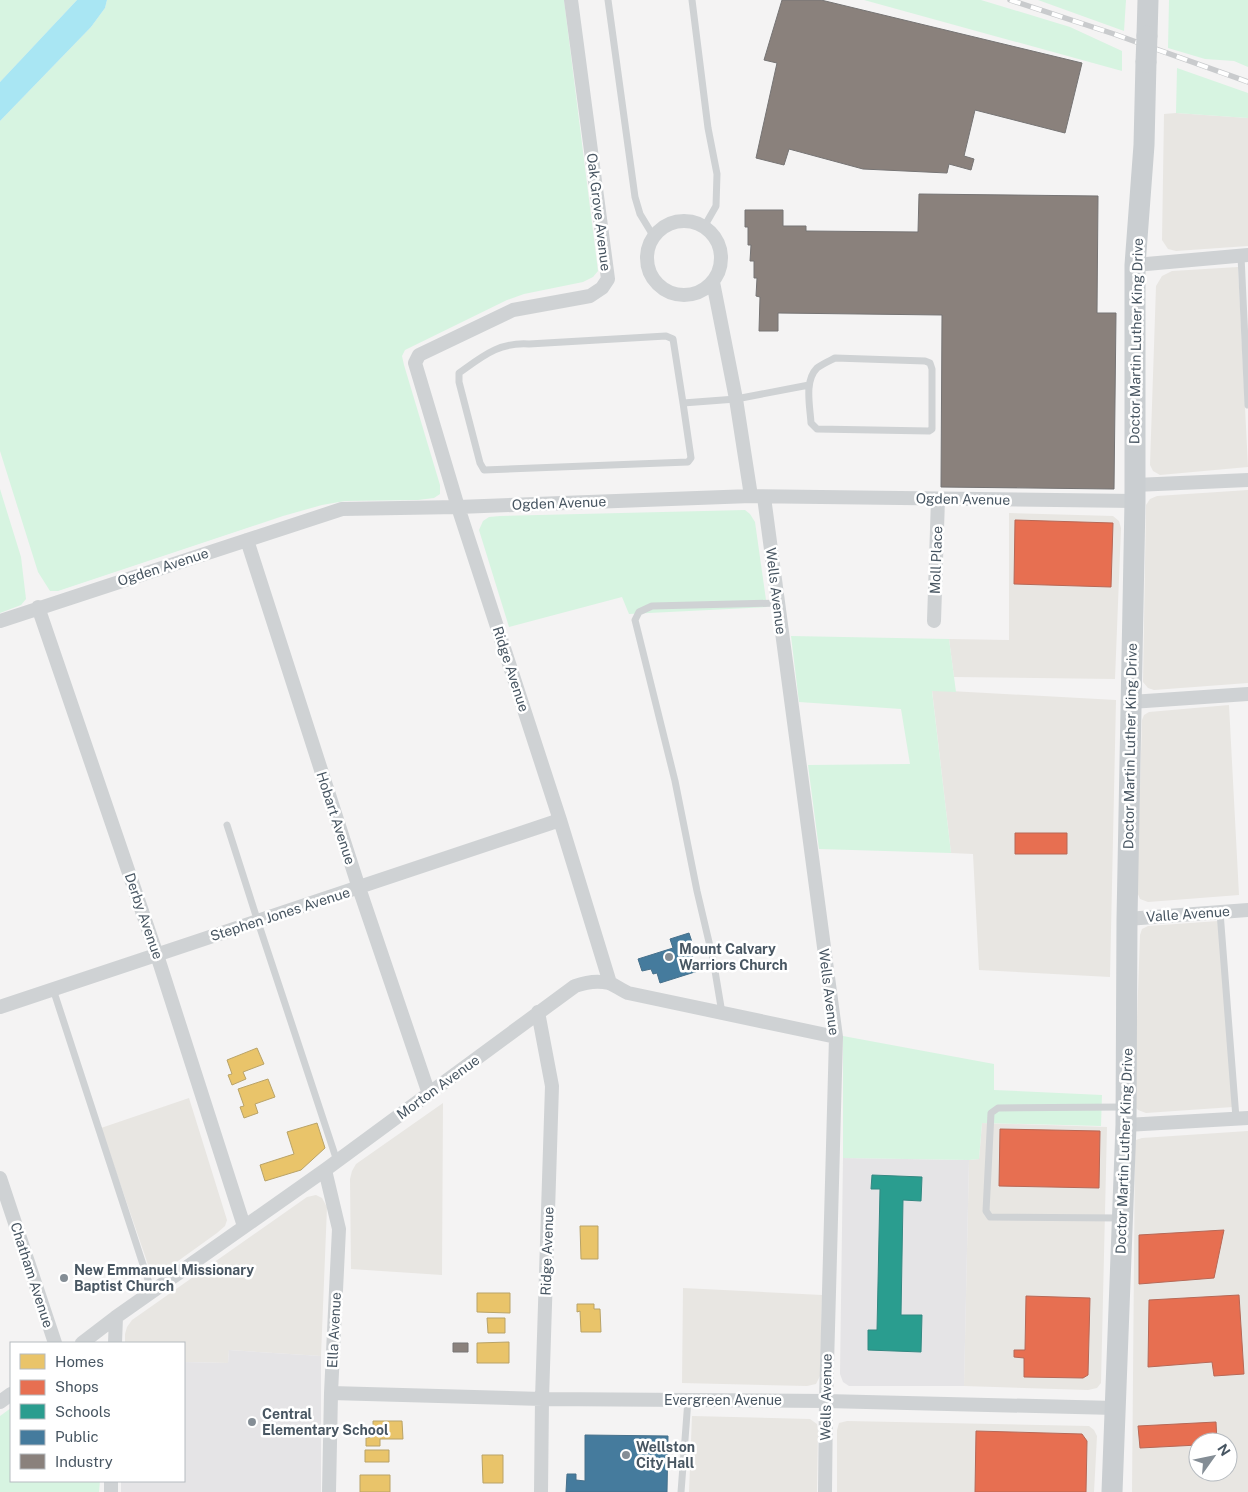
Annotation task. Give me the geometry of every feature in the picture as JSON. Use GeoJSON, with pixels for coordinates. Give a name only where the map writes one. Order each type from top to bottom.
{"type":"FeatureCollection","features":[{"type":"Feature","properties":{"kind":"main road","name":"Doctor Martin Luther King Drive"},"geometry":{"type":"LineString","coordinates":[[1112,1492],[1126,1116],[1127,919],[1135,493],[1134,265],[1144,146],[1148,0]]}},
{"type":"Feature","properties":{"kind":"street","name":"Oak Grove Avenue"},"geometry":{"type":"LineString","coordinates":[[419,355],[513,310],[590,296],[602,288],[608,279],[571,0]]}},
{"type":"Feature","properties":{"kind":"street"},"geometry":{"type":"LineString","coordinates":[[679,222],[692,222],[704,227],[713,235],[719,246],[721,258],[719,271],[713,282],[704,290],[694,294],[670,293],[660,286],[648,266],[647,255],[654,237],[668,225],[679,222]]}},
{"type":"Feature","properties":{"kind":"street"},"geometry":{"type":"LineString","coordinates":[[1134,265],[1244,255]]}},
{"type":"Feature","properties":{"kind":"street","name":"Wells Avenue"},"geometry":{"type":"LineString","coordinates":[[713,282],[736,399],[758,496],[778,603],[836,1037],[825,1492]]}},
{"type":"Feature","properties":{"kind":"street","name":"Ridge Avenue"},"geometry":{"type":"LineString","coordinates":[[419,355],[415,364],[458,507],[560,820],[610,983]]}},
{"type":"Feature","properties":{"kind":"street","name":"Ogden Avenue"},"geometry":{"type":"LineString","coordinates":[[0,620],[342,509],[458,507],[758,496],[938,499],[1135,493],[1248,480]]}},
{"type":"Feature","properties":{"kind":"street","name":"Moll Place"},"geometry":{"type":"LineString","coordinates":[[934,621],[938,499]]}},
{"type":"Feature","properties":{"kind":"street","name":"Hobart Avenue"},"geometry":{"type":"LineString","coordinates":[[247,540],[359,888],[429,1094]]}},
{"type":"Feature","properties":{"kind":"street","name":"Derby Avenue"},"geometry":{"type":"LineString","coordinates":[[38,607],[157,955],[244,1226]]}},
{"type":"Feature","properties":{"kind":"street"},"geometry":{"type":"LineString","coordinates":[[1132,702],[1248,694]]}},
{"type":"Feature","properties":{"kind":"street","name":"Stephen Jones Avenue"},"geometry":{"type":"LineString","coordinates":[[0,1007],[560,820]]}},
{"type":"Feature","properties":{"kind":"street","name":"Valle Avenue"},"geometry":{"type":"LineString","coordinates":[[1127,919],[1248,910]]}},
{"type":"Feature","properties":{"kind":"street","name":"Morton Avenue"},"geometry":{"type":"LineString","coordinates":[[83,1342],[325,1170],[575,986],[597,981],[610,983],[628,993],[836,1037]]}},
{"type":"Feature","properties":{"kind":"street","name":"Ridge Avenue"},"geometry":{"type":"LineString","coordinates":[[538,1012],[552,1086],[542,1399],[541,1492]]}},
{"type":"Feature","properties":{"kind":"street"},"geometry":{"type":"LineString","coordinates":[[1126,1116],[1242,1118]]}},
{"type":"Feature","properties":{"kind":"street","name":"Ella Avenue"},"geometry":{"type":"LineString","coordinates":[[325,1170],[339,1229],[330,1393],[329,1492]]}},
{"type":"Feature","properties":{"kind":"street","name":"Chatham Avenue"},"geometry":{"type":"LineString","coordinates":[[0,1178],[55,1342]]}},
{"type":"Feature","properties":{"kind":"street"},"geometry":{"type":"LineString","coordinates":[[115,1342],[116,1317]]}},
{"type":"Feature","properties":{"kind":"street","name":"Evergreen Avenue"},"geometry":{"type":"LineString","coordinates":[[330,1393],[542,1399],[826,1401],[1115,1408]]}},
{"type":"Feature","properties":{"kind":"lane"},"geometry":{"type":"LineString","coordinates":[[608,0],[635,197],[640,214],[654,237]]}},
{"type":"Feature","properties":{"kind":"lane"},"geometry":{"type":"LineString","coordinates":[[692,0],[708,128],[717,174],[716,206],[704,227]]}},
{"type":"Feature","properties":{"kind":"lane"},"geometry":{"type":"LineString","coordinates":[[1244,255],[1248,405]]}},
{"type":"Feature","properties":{"kind":"lane"},"geometry":{"type":"LineString","coordinates":[[666,336],[673,339],[683,403],[691,458],[688,462],[484,470],[480,463],[459,382],[459,373],[489,352],[516,343],[529,344],[666,336]]}},
{"type":"Feature","properties":{"kind":"lane"},"geometry":{"type":"LineString","coordinates":[[835,358],[925,361],[930,363],[932,369],[932,429],[929,432],[817,429],[811,423],[809,385],[818,367],[835,358]]}},
{"type":"Feature","properties":{"kind":"lane"},"geometry":{"type":"LineString","coordinates":[[683,403],[736,399],[809,385]]}},
{"type":"Feature","properties":{"kind":"lane"},"geometry":{"type":"LineString","coordinates":[[722,1013],[713,959],[675,782],[635,620],[639,612],[652,606],[778,603]]}},
{"type":"Feature","properties":{"kind":"lane"},"geometry":{"type":"LineString","coordinates":[[227,825],[337,1161]]}},
{"type":"Feature","properties":{"kind":"lane"},"geometry":{"type":"LineString","coordinates":[[1220,912],[1242,1118]]}},
{"type":"Feature","properties":{"kind":"lane"},"geometry":{"type":"LineString","coordinates":[[53,989],[152,1292]]}},
{"type":"Feature","properties":{"kind":"lane"},"geometry":{"type":"LineString","coordinates":[[1122,1218],[990,1217],[986,1211],[992,1113],[998,1108],[1039,1108],[1126,1116]]}},
{"type":"Feature","properties":{"kind":"lane"},"geometry":{"type":"LineString","coordinates":[[681,1492],[688,1400]]}},
{"type":"Feature","properties":{"kind":"shaded area"},"geometry":{"type":"Polygon","coordinates":[[[1176,113],[1248,118],[1248,246],[1176,251],[1168,249],[1162,240],[1164,114],[1176,113]]]}},
{"type":"Feature","properties":{"kind":"shaded area"},"geometry":{"type":"Polygon","coordinates":[[[1238,267],[1248,467],[1160,475],[1153,471],[1150,465],[1156,286],[1162,276],[1172,271],[1238,267]]]}},
{"type":"Feature","properties":{"kind":"shaded area"},"geometry":{"type":"Polygon","coordinates":[[[1248,490],[1248,683],[1154,690],[1148,688],[1143,682],[1146,505],[1150,499],[1157,496],[1248,490]]]}},
{"type":"Feature","properties":{"kind":"shaded area"},"geometry":{"type":"Polygon","coordinates":[[[1009,513],[1113,516],[1119,521],[1121,528],[1115,679],[954,677],[949,639],[1009,640],[1009,513]]]}},
{"type":"Feature","properties":{"kind":"shaded area"},"geometry":{"type":"Polygon","coordinates":[[[932,690],[1116,700],[1110,977],[979,970],[973,854],[951,853],[932,690]]]}},
{"type":"Feature","properties":{"kind":"shaded area"},"geometry":{"type":"Polygon","coordinates":[[[1229,705],[1239,895],[1148,902],[1140,899],[1137,892],[1142,720],[1144,715],[1149,712],[1229,705]]]}},
{"type":"Feature","properties":{"kind":"shaded area"},"geometry":{"type":"Polygon","coordinates":[[[1218,921],[1233,1107],[1146,1113],[1138,1110],[1134,1105],[1140,935],[1142,929],[1148,926],[1218,921]]]}},
{"type":"Feature","properties":{"kind":"shaded area"},"geometry":{"type":"Polygon","coordinates":[[[189,1098],[227,1220],[225,1226],[217,1233],[153,1279],[101,1128],[189,1098]]]}},
{"type":"Feature","properties":{"kind":"shaded area"},"geometry":{"type":"Polygon","coordinates":[[[443,1103],[442,1275],[351,1269],[350,1179],[352,1171],[356,1164],[443,1103]]]}},
{"type":"Feature","properties":{"kind":"shaded area"},"geometry":{"type":"Polygon","coordinates":[[[982,1123],[1107,1127],[1101,1383],[1097,1388],[1088,1390],[964,1386],[969,1160],[979,1159],[982,1123]]]}},
{"type":"Feature","properties":{"kind":"shaded area"},"geometry":{"type":"Polygon","coordinates":[[[1248,1131],[1248,1492],[1132,1492],[1136,1140],[1142,1138],[1248,1131]]]}},
{"type":"Feature","properties":{"kind":"shaded area"},"geometry":{"type":"Polygon","coordinates":[[[843,1158],[969,1160],[964,1386],[849,1386],[843,1382],[840,1374],[843,1158]]]}},
{"type":"Feature","properties":{"kind":"shaded area"},"geometry":{"type":"Polygon","coordinates":[[[316,1195],[322,1198],[327,1207],[321,1356],[229,1350],[228,1363],[185,1362],[185,1342],[125,1342],[127,1327],[132,1320],[307,1197],[316,1195]]]}},
{"type":"Feature","properties":{"kind":"shaded area"},"geometry":{"type":"Polygon","coordinates":[[[683,1288],[822,1295],[820,1376],[816,1384],[807,1386],[682,1383],[683,1288]]]}},
{"type":"Feature","properties":{"kind":"shaded area","name":"Central Elementary School"},"geometry":{"type":"Polygon","coordinates":[[[229,1350],[321,1356],[321,1492],[121,1492],[121,1482],[185,1482],[185,1362],[228,1363],[229,1350]]]}},
{"type":"Feature","properties":{"kind":"shaded area"},"geometry":{"type":"Polygon","coordinates":[[[692,1416],[810,1419],[817,1424],[818,1431],[817,1492],[689,1492],[692,1416]]]}},
{"type":"Feature","properties":{"kind":"shaded area"},"geometry":{"type":"Polygon","coordinates":[[[847,1421],[1089,1426],[1097,1436],[1094,1492],[837,1492],[837,1430],[839,1423],[847,1421]]]}},
{"type":"Feature","properties":{"kind":"green space"},"geometry":{"type":"Polygon","coordinates":[[[0,0],[77,0],[0,82],[0,0]]]}},
{"type":"Feature","properties":{"kind":"green space"},"geometry":{"type":"Polygon","coordinates":[[[107,0],[564,0],[598,271],[593,277],[583,282],[524,294],[507,300],[405,350],[402,356],[404,365],[440,485],[440,494],[434,498],[345,501],[322,505],[283,516],[58,591],[50,591],[38,572],[0,451],[0,121],[91,27],[105,8],[107,0]]]}},
{"type":"Feature","properties":{"kind":"green space"},"geometry":{"type":"Polygon","coordinates":[[[864,0],[981,0],[1070,27],[1122,51],[1122,71],[864,0]]]}},
{"type":"Feature","properties":{"kind":"green space"},"geometry":{"type":"Polygon","coordinates":[[[1038,0],[1126,0],[1124,31],[1038,0]]]}},
{"type":"Feature","properties":{"kind":"green space"},"geometry":{"type":"Polygon","coordinates":[[[1169,0],[1248,0],[1248,67],[1234,61],[1205,59],[1168,48],[1169,0]]]}},
{"type":"Feature","properties":{"kind":"green space"},"geometry":{"type":"Polygon","coordinates":[[[1177,68],[1248,93],[1248,118],[1176,113],[1177,68]]]}},
{"type":"Feature","properties":{"kind":"green space"},"geometry":{"type":"Polygon","coordinates":[[[0,489],[21,557],[26,599],[21,605],[0,613],[0,489]]]}},
{"type":"Feature","properties":{"kind":"green space"},"geometry":{"type":"Polygon","coordinates":[[[745,510],[755,522],[767,607],[629,614],[622,597],[509,627],[479,530],[483,521],[489,517],[500,516],[745,510]]]}},
{"type":"Feature","properties":{"kind":"green space"},"geometry":{"type":"Polygon","coordinates":[[[791,636],[949,639],[956,692],[932,691],[951,853],[819,849],[808,765],[910,764],[901,709],[799,702],[791,636]]]}},
{"type":"Feature","properties":{"kind":"green space"},"geometry":{"type":"Polygon","coordinates":[[[843,1036],[994,1064],[994,1090],[1102,1095],[1101,1126],[982,1123],[979,1159],[843,1158],[843,1036]]]}},
{"type":"Feature","properties":{"kind":"green space"},"geometry":{"type":"Polygon","coordinates":[[[10,1409],[10,1482],[100,1482],[99,1492],[0,1492],[0,1416],[10,1409]]]}},
{"type":"Feature","properties":{"kind":"water"},"geometry":{"type":"Polygon","coordinates":[[[77,0],[107,0],[105,8],[91,27],[0,121],[0,82],[77,0]]]}},
{"type":"Feature","properties":{"kind":"building: Homes"},"geometry":{"type":"Polygon","coordinates":[[[257,1048],[264,1064],[243,1072],[246,1079],[232,1085],[228,1075],[232,1074],[227,1060],[257,1048]]]}},
{"type":"Feature","properties":{"kind":"building: Homes"},"geometry":{"type":"Polygon","coordinates":[[[268,1079],[275,1097],[255,1104],[258,1113],[244,1118],[240,1107],[244,1106],[238,1089],[268,1079]]]}},
{"type":"Feature","properties":{"kind":"building: Homes"},"geometry":{"type":"Polygon","coordinates":[[[317,1123],[325,1148],[301,1170],[265,1181],[260,1165],[294,1154],[287,1132],[317,1123]]]}},
{"type":"Feature","properties":{"kind":"building: Homes"},"geometry":{"type":"Polygon","coordinates":[[[580,1226],[598,1226],[598,1259],[581,1259],[580,1226]]]}},
{"type":"Feature","properties":{"kind":"building: Homes"},"geometry":{"type":"Polygon","coordinates":[[[477,1293],[510,1293],[510,1313],[477,1312],[477,1293]]]}},
{"type":"Feature","properties":{"kind":"building: Homes"},"geometry":{"type":"Polygon","coordinates":[[[577,1304],[594,1304],[594,1309],[600,1309],[601,1332],[581,1332],[580,1311],[577,1312],[577,1304]]]}},
{"type":"Feature","properties":{"kind":"building: Homes"},"geometry":{"type":"Polygon","coordinates":[[[487,1318],[505,1318],[505,1333],[488,1333],[487,1318]]]}},
{"type":"Feature","properties":{"kind":"building: Homes"},"geometry":{"type":"Polygon","coordinates":[[[509,1342],[509,1363],[477,1363],[477,1343],[509,1342]]]}},
{"type":"Feature","properties":{"kind":"building: Homes"},"geometry":{"type":"Polygon","coordinates":[[[373,1421],[402,1421],[403,1439],[380,1439],[380,1446],[366,1446],[366,1438],[373,1437],[373,1421]]]}},
{"type":"Feature","properties":{"kind":"building: Homes"},"geometry":{"type":"Polygon","coordinates":[[[365,1450],[389,1450],[389,1462],[365,1462],[365,1450]]]}},
{"type":"Feature","properties":{"kind":"building: Homes"},"geometry":{"type":"Polygon","coordinates":[[[482,1455],[503,1455],[503,1483],[483,1483],[482,1455]]]}},
{"type":"Feature","properties":{"kind":"building: Homes"},"geometry":{"type":"Polygon","coordinates":[[[360,1475],[390,1475],[390,1492],[360,1492],[360,1475]]]}},
{"type":"Feature","properties":{"kind":"building: Shops"},"geometry":{"type":"Polygon","coordinates":[[[1015,520],[1113,523],[1111,587],[1014,584],[1015,520]]]}},
{"type":"Feature","properties":{"kind":"building: Shops"},"geometry":{"type":"Polygon","coordinates":[[[1015,833],[1067,833],[1067,854],[1015,854],[1015,833]]]}},
{"type":"Feature","properties":{"kind":"building: Shops"},"geometry":{"type":"Polygon","coordinates":[[[1000,1129],[1100,1131],[1099,1188],[999,1186],[1000,1129]]]}},
{"type":"Feature","properties":{"kind":"building: Shops"},"geometry":{"type":"Polygon","coordinates":[[[1224,1230],[1214,1278],[1139,1284],[1139,1235],[1224,1230]]]}},
{"type":"Feature","properties":{"kind":"building: Shops"},"geometry":{"type":"Polygon","coordinates":[[[1239,1295],[1244,1374],[1214,1376],[1212,1362],[1148,1367],[1149,1300],[1239,1295]]]}},
{"type":"Feature","properties":{"kind":"building: Shops"},"geometry":{"type":"Polygon","coordinates":[[[1026,1296],[1090,1298],[1088,1375],[1083,1378],[1024,1377],[1024,1358],[1014,1357],[1014,1350],[1025,1350],[1026,1296]]]}},
{"type":"Feature","properties":{"kind":"building: Shops"},"geometry":{"type":"Polygon","coordinates":[[[1216,1422],[1216,1432],[1188,1432],[1188,1446],[1140,1448],[1138,1426],[1216,1422]]]}},
{"type":"Feature","properties":{"kind":"building: Shops"},"geometry":{"type":"Polygon","coordinates":[[[976,1431],[1082,1434],[1087,1441],[1086,1492],[975,1492],[976,1431]]]}},
{"type":"Feature","properties":{"kind":"building: Schools"},"geometry":{"type":"Polygon","coordinates":[[[872,1175],[922,1177],[921,1201],[903,1200],[901,1315],[922,1315],[921,1352],[868,1350],[868,1330],[877,1330],[880,1189],[871,1189],[872,1175]]]}},
{"type":"Feature","properties":{"kind":"building: Public","name":"Mount Calvary Warriors Church"},"geometry":{"type":"Polygon","coordinates":[[[689,933],[696,954],[692,955],[698,971],[660,983],[657,973],[653,974],[651,969],[642,971],[638,959],[673,948],[670,939],[689,933]]]}},
{"type":"Feature","properties":{"kind":"building: Public","name":"Wellston City Hall"},"geometry":{"type":"Polygon","coordinates":[[[585,1435],[668,1436],[667,1492],[566,1492],[567,1474],[576,1474],[576,1480],[585,1481],[585,1435]]]}},
{"type":"Feature","properties":{"kind":"building: Industry"},"geometry":{"type":"Polygon","coordinates":[[[782,0],[821,0],[1082,63],[1065,133],[975,110],[964,156],[974,159],[971,170],[949,164],[947,173],[863,169],[789,149],[784,165],[756,158],[777,63],[764,60],[782,0]]]}},
{"type":"Feature","properties":{"kind":"building: Industry"},"geometry":{"type":"Polygon","coordinates":[[[919,194],[1098,196],[1097,313],[1116,313],[1114,489],[941,487],[942,315],[778,313],[778,331],[759,331],[760,297],[756,296],[757,278],[754,278],[754,261],[750,261],[751,245],[748,245],[748,227],[745,227],[745,210],[783,210],[783,226],[806,226],[806,231],[918,232],[919,194]]]}},
{"type":"Feature","properties":{"kind":"building: Industry"},"geometry":{"type":"Polygon","coordinates":[[[453,1343],[468,1343],[468,1352],[453,1352],[453,1343]]]}},
{"type":"Feature","properties":{"kind":"railway"},"geometry":{"type":"LineString","coordinates":[[1010,0],[1114,34],[1248,82]]}},
{"type":"Feature","properties":{"kind":"place","name":"Mount Calvary Warriors Church"},"geometry":{"type":"Point","coordinates":[669,957]}},
{"type":"Feature","properties":{"kind":"place","name":"New Emmanuel Missionary Baptist Church"},"geometry":{"type":"Point","coordinates":[64,1278]}},
{"type":"Feature","properties":{"kind":"place","name":"Central Elementary School"},"geometry":{"type":"Point","coordinates":[252,1422]}},
{"type":"Feature","properties":{"kind":"place","name":"Wellston City Hall"},"geometry":{"type":"Point","coordinates":[626,1455]}}]}
